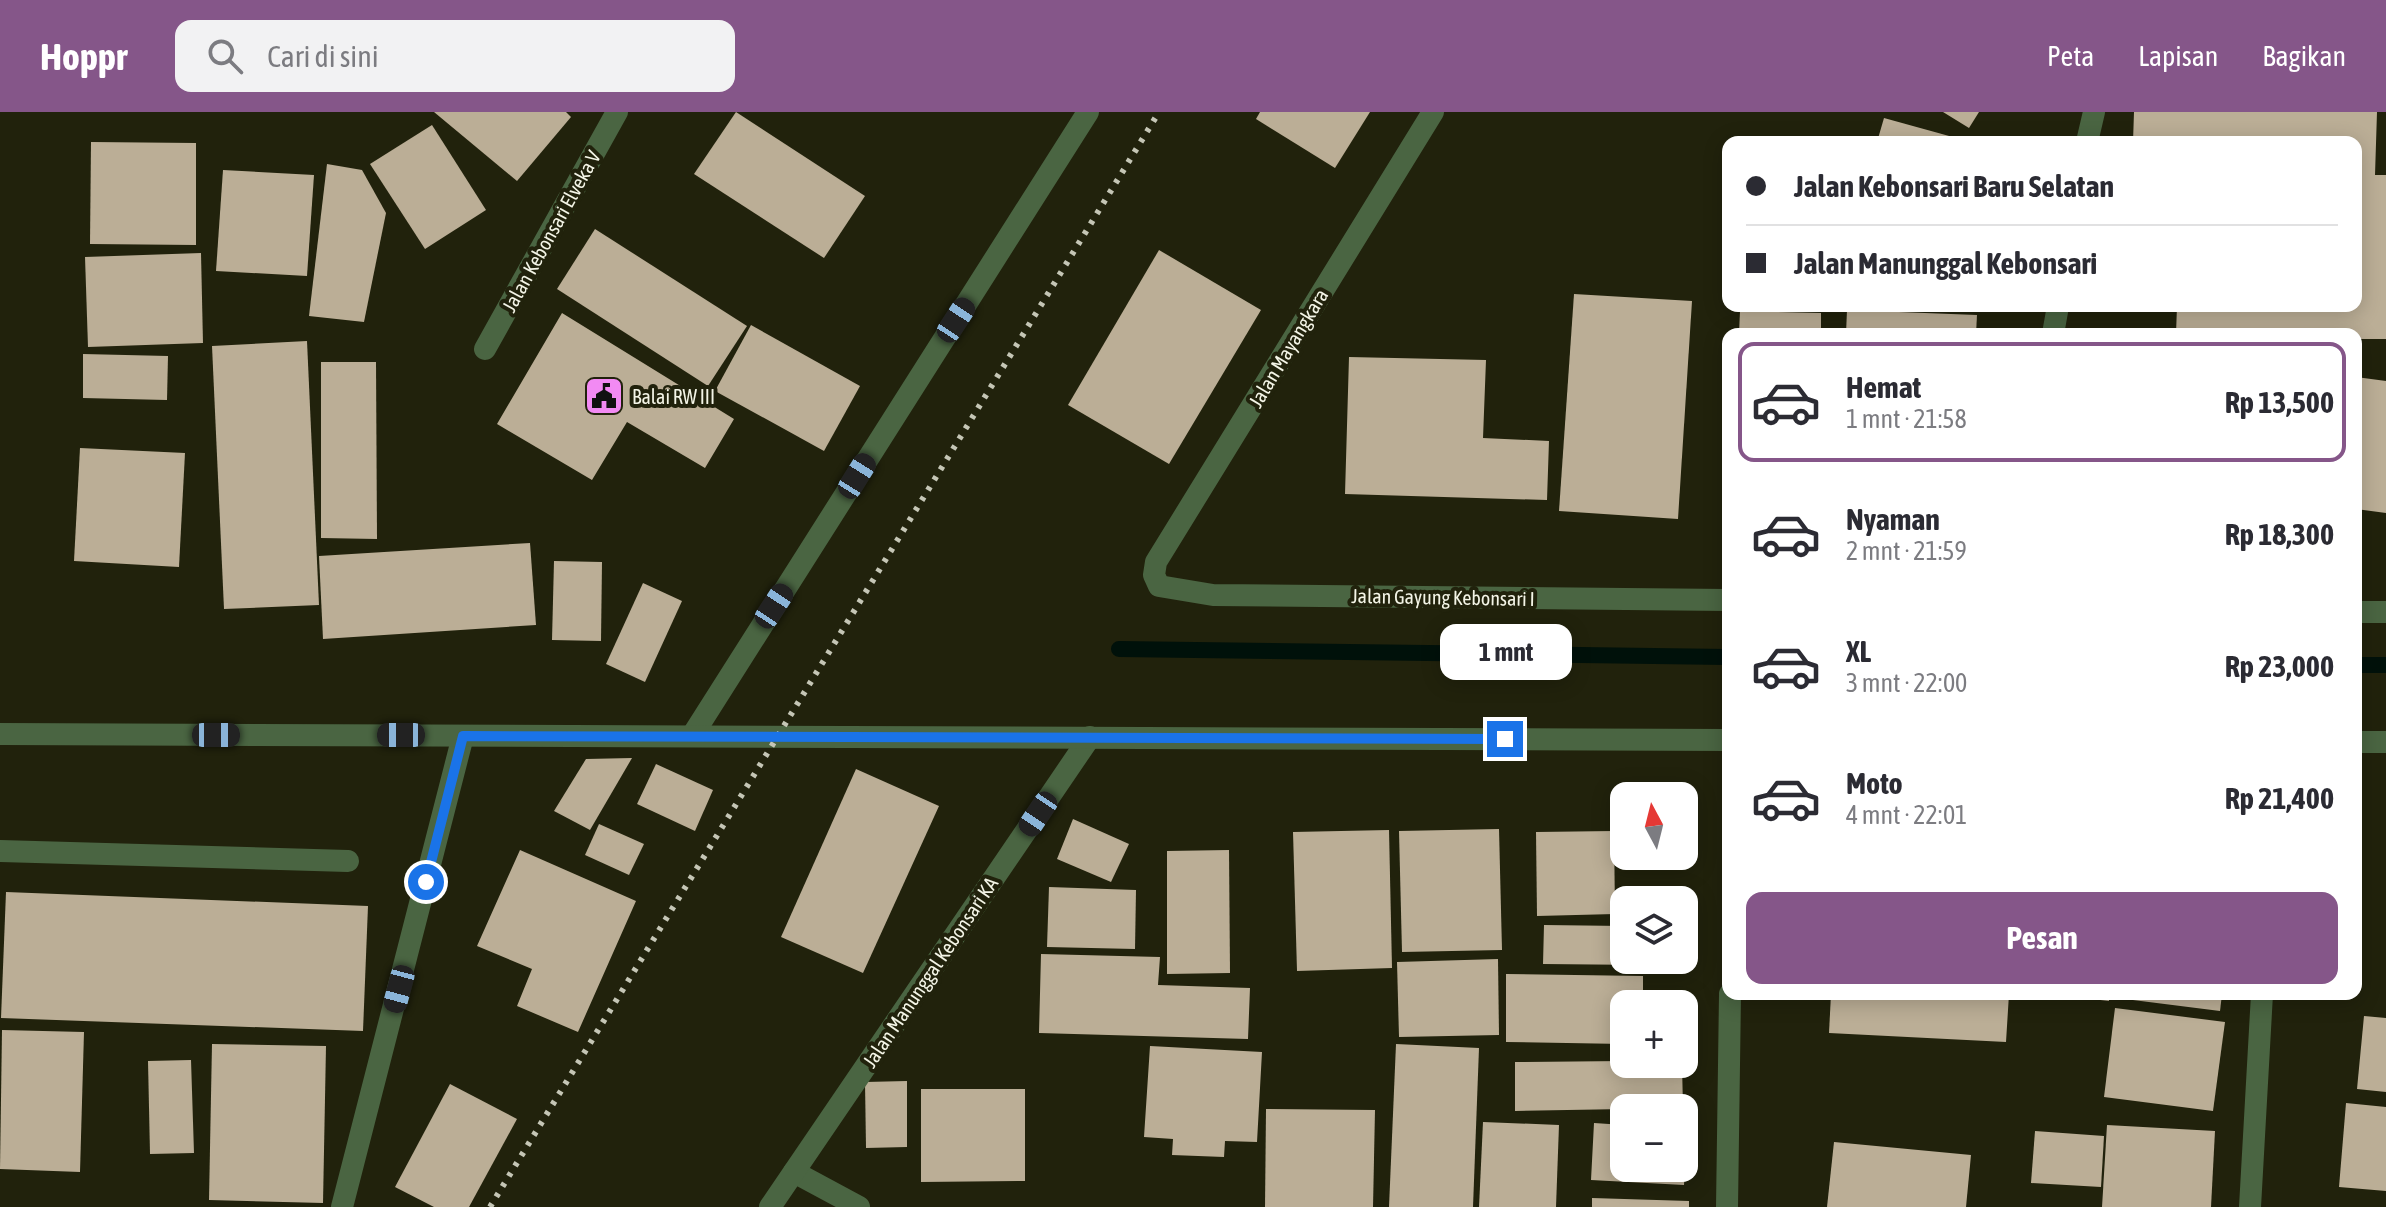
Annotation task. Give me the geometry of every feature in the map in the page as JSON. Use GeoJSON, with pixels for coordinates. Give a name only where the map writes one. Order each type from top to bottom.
{"type":"FeatureCollection","features":[{"type":"Feature","properties":{"kind":"street","name":"Jalan Kebonsari Elveka V"},"geometry":{"type":"LineString","coordinates":[[485,349],[617,112]]}},
{"type":"Feature","properties":{"kind":"street"},"geometry":{"type":"LineString","coordinates":[[692,736],[1088,112]]}},
{"type":"Feature","properties":{"kind":"street","name":"Jalan Mayangkara"},"geometry":{"type":"LineString","coordinates":[[1159,586],[1154,575],[1156,562],[1433,112]]}},
{"type":"Feature","properties":{"kind":"street"},"geometry":{"type":"LineString","coordinates":[[2088,136],[2094,112]]}},
{"type":"Feature","properties":{"kind":"street","name":"Jalan Gayung Kebonsari I"},"geometry":{"type":"LineString","coordinates":[[1159,586],[1213,595],[1722,600]]}},
{"type":"Feature","properties":{"kind":"street"},"geometry":{"type":"LineString","coordinates":[[2362,612],[2386,612]]}},
{"type":"Feature","properties":{"kind":"street"},"geometry":{"type":"LineString","coordinates":[[0,734],[1722,740]]}},
{"type":"Feature","properties":{"kind":"street"},"geometry":{"type":"LineString","coordinates":[[342,1207],[463,736]]}},
{"type":"Feature","properties":{"kind":"street","name":"Jalan Manunggal Kebonsari KA"},"geometry":{"type":"LineString","coordinates":[[770,1207],[1090,737]]}},
{"type":"Feature","properties":{"kind":"street"},"geometry":{"type":"LineString","coordinates":[[2362,742],[2386,742]]}},
{"type":"Feature","properties":{"kind":"street"},"geometry":{"type":"LineString","coordinates":[[0,851],[348,861]]}},
{"type":"Feature","properties":{"kind":"street"},"geometry":{"type":"LineString","coordinates":[[1727,1207],[1730,1000]]}},
{"type":"Feature","properties":{"kind":"street"},"geometry":{"type":"LineString","coordinates":[[2250,1207],[2262,1000]]}},
{"type":"Feature","properties":{"kind":"street"},"geometry":{"type":"LineString","coordinates":[[794,1172],[859,1207]]}},
{"type":"Feature","properties":{"kind":"building"},"geometry":{"type":"Polygon","coordinates":[[[434,112],[566,112],[571,117],[517,181],[434,112]]]}},
{"type":"Feature","properties":{"kind":"building"},"geometry":{"type":"Polygon","coordinates":[[[736,112],[865,196],[824,258],[694,174],[736,112]]]}},
{"type":"Feature","properties":{"kind":"building"},"geometry":{"type":"Polygon","coordinates":[[[1260,112],[1370,112],[1335,168],[1256,119],[1260,112]]]}},
{"type":"Feature","properties":{"kind":"building"},"geometry":{"type":"Polygon","coordinates":[[[1943,112],[1979,112],[1969,128],[1943,112]]]}},
{"type":"Feature","properties":{"kind":"building"},"geometry":{"type":"Polygon","coordinates":[[[2134,112],[2377,112],[2375,175],[2386,175],[2386,339],[2362,339],[2362,328],[2176,328],[2177,312],[2362,312],[2362,136],[2133,136],[2134,112]]]}},
{"type":"Feature","properties":{"kind":"building"},"geometry":{"type":"Polygon","coordinates":[[[1884,118],[1949,136],[1879,136],[1884,118]]]}},
{"type":"Feature","properties":{"kind":"building"},"geometry":{"type":"Polygon","coordinates":[[[432,125],[486,210],[425,249],[370,164],[432,125]]]}},
{"type":"Feature","properties":{"kind":"building"},"geometry":{"type":"Polygon","coordinates":[[[91,142],[196,143],[196,245],[90,244],[91,142]]]}},
{"type":"Feature","properties":{"kind":"building"},"geometry":{"type":"Polygon","coordinates":[[[327,164],[362,170],[386,213],[364,322],[309,316],[327,164]]]}},
{"type":"Feature","properties":{"kind":"building"},"geometry":{"type":"Polygon","coordinates":[[[223,170],[314,175],[307,276],[216,271],[223,170]]]}},
{"type":"Feature","properties":{"kind":"building"},"geometry":{"type":"Polygon","coordinates":[[[595,229],[747,326],[708,386],[557,289],[595,229]]]}},
{"type":"Feature","properties":{"kind":"building"},"geometry":{"type":"Polygon","coordinates":[[[1159,250],[1261,310],[1169,464],[1068,405],[1159,250]]]}},
{"type":"Feature","properties":{"kind":"building"},"geometry":{"type":"Polygon","coordinates":[[[201,253],[203,343],[88,347],[85,257],[201,253]]]}},
{"type":"Feature","properties":{"kind":"building"},"geometry":{"type":"Polygon","coordinates":[[[1574,294],[1692,301],[1678,519],[1559,511],[1574,294]]]}},
{"type":"Feature","properties":{"kind":"building"},"geometry":{"type":"Polygon","coordinates":[[[1740,312],[1821,313],[1821,328],[1739,328],[1740,312]]]}},
{"type":"Feature","properties":{"kind":"building"},"geometry":{"type":"Polygon","coordinates":[[[1847,312],[1977,315],[1976,328],[1846,328],[1847,312]]]}},
{"type":"Feature","properties":{"kind":"building","name":"Balai RW III"},"geometry":{"type":"Polygon","coordinates":[[[562,313],[734,419],[705,468],[627,422],[592,480],[497,424],[562,313]]]}},
{"type":"Feature","properties":{"kind":"building"},"geometry":{"type":"Polygon","coordinates":[[[751,325],[860,386],[824,451],[715,391],[751,325]]]}},
{"type":"Feature","properties":{"kind":"building"},"geometry":{"type":"Polygon","coordinates":[[[307,341],[319,605],[224,609],[212,346],[307,341]]]}},
{"type":"Feature","properties":{"kind":"building"},"geometry":{"type":"Polygon","coordinates":[[[83,354],[168,356],[167,400],[83,398],[83,354]]]}},
{"type":"Feature","properties":{"kind":"building"},"geometry":{"type":"Polygon","coordinates":[[[1349,357],[1486,360],[1483,438],[1549,441],[1547,500],[1345,494],[1349,357]]]}},
{"type":"Feature","properties":{"kind":"building"},"geometry":{"type":"Polygon","coordinates":[[[321,362],[376,362],[377,539],[321,538],[321,362]]]}},
{"type":"Feature","properties":{"kind":"building"},"geometry":{"type":"Polygon","coordinates":[[[2362,378],[2386,381],[2386,513],[2362,510],[2362,378]]]}},
{"type":"Feature","properties":{"kind":"building"},"geometry":{"type":"Polygon","coordinates":[[[80,448],[185,453],[179,567],[74,561],[80,448]]]}},
{"type":"Feature","properties":{"kind":"building"},"geometry":{"type":"Polygon","coordinates":[[[530,543],[536,625],[323,639],[319,556],[530,543]]]}},
{"type":"Feature","properties":{"kind":"building"},"geometry":{"type":"Polygon","coordinates":[[[554,561],[602,562],[601,641],[552,640],[554,561]]]}},
{"type":"Feature","properties":{"kind":"building"},"geometry":{"type":"Polygon","coordinates":[[[643,583],[682,601],[645,682],[606,664],[643,583]]]}},
{"type":"Feature","properties":{"kind":"building"},"geometry":{"type":"Polygon","coordinates":[[[632,758],[590,830],[554,811],[586,759],[632,758]]]}},
{"type":"Feature","properties":{"kind":"building"},"geometry":{"type":"Polygon","coordinates":[[[656,764],[713,790],[695,831],[637,804],[656,764]]]}},
{"type":"Feature","properties":{"kind":"building"},"geometry":{"type":"Polygon","coordinates":[[[856,769],[939,806],[863,973],[781,937],[856,769]]]}},
{"type":"Feature","properties":{"kind":"building"},"geometry":{"type":"Polygon","coordinates":[[[1073,819],[1129,844],[1111,882],[1057,859],[1073,819]]]}},
{"type":"Feature","properties":{"kind":"building"},"geometry":{"type":"Polygon","coordinates":[[[599,824],[644,844],[629,875],[585,855],[599,824]]]}},
{"type":"Feature","properties":{"kind":"building"},"geometry":{"type":"Polygon","coordinates":[[[1499,829],[1502,950],[1402,952],[1399,831],[1499,829]]]}},
{"type":"Feature","properties":{"kind":"building"},"geometry":{"type":"Polygon","coordinates":[[[1389,830],[1392,968],[1297,971],[1293,832],[1389,830]]]}},
{"type":"Feature","properties":{"kind":"building"},"geometry":{"type":"Polygon","coordinates":[[[1610,831],[1610,870],[1614,870],[1615,886],[1610,886],[1610,914],[1537,916],[1536,832],[1610,831]]]}},
{"type":"Feature","properties":{"kind":"building"},"geometry":{"type":"Polygon","coordinates":[[[520,850],[636,901],[578,1032],[517,1006],[532,969],[477,946],[520,850]]]}},
{"type":"Feature","properties":{"kind":"building"},"geometry":{"type":"Polygon","coordinates":[[[1229,850],[1230,973],[1167,974],[1167,851],[1229,850]]]}},
{"type":"Feature","properties":{"kind":"building"},"geometry":{"type":"Polygon","coordinates":[[[1049,887],[1136,890],[1135,949],[1047,947],[1049,887]]]}},
{"type":"Feature","properties":{"kind":"building"},"geometry":{"type":"Polygon","coordinates":[[[6,892],[368,906],[363,1031],[1,1018],[6,892]]]}},
{"type":"Feature","properties":{"kind":"building"},"geometry":{"type":"Polygon","coordinates":[[[1544,925],[1610,926],[1610,965],[1543,964],[1544,925]]]}},
{"type":"Feature","properties":{"kind":"building"},"geometry":{"type":"Polygon","coordinates":[[[1041,954],[1160,957],[1158,985],[1250,988],[1248,1039],[1039,1033],[1041,954]]]}},
{"type":"Feature","properties":{"kind":"building"},"geometry":{"type":"Polygon","coordinates":[[[1498,959],[1499,1035],[1399,1037],[1397,962],[1498,959]]]}},
{"type":"Feature","properties":{"kind":"building"},"geometry":{"type":"Polygon","coordinates":[[[1506,974],[1643,976],[1643,990],[1610,990],[1610,1044],[1506,1042],[1506,974]]]}},
{"type":"Feature","properties":{"kind":"building"},"geometry":{"type":"Polygon","coordinates":[[[1831,1000],[2009,1000],[2006,1042],[1829,1033],[1831,1000]]]}},
{"type":"Feature","properties":{"kind":"building"},"geometry":{"type":"Polygon","coordinates":[[[2133,1000],[2221,1000],[2220,1011],[2133,1000]]]}},
{"type":"Feature","properties":{"kind":"building"},"geometry":{"type":"Polygon","coordinates":[[[2115,1008],[2225,1022],[2213,1111],[2104,1097],[2115,1008]]]}},
{"type":"Feature","properties":{"kind":"building"},"geometry":{"type":"Polygon","coordinates":[[[2364,1016],[2386,1018],[2386,1092],[2357,1089],[2364,1016]]]}},
{"type":"Feature","properties":{"kind":"building"},"geometry":{"type":"Polygon","coordinates":[[[2,1030],[84,1032],[80,1172],[0,1169],[2,1030]]]}},
{"type":"Feature","properties":{"kind":"building"},"geometry":{"type":"Polygon","coordinates":[[[212,1044],[326,1046],[323,1203],[209,1200],[212,1044]]]}},
{"type":"Feature","properties":{"kind":"building"},"geometry":{"type":"Polygon","coordinates":[[[1396,1044],[1479,1048],[1473,1207],[1389,1207],[1396,1044]]]}},
{"type":"Feature","properties":{"kind":"building"},"geometry":{"type":"Polygon","coordinates":[[[1150,1046],[1262,1052],[1257,1142],[1225,1141],[1224,1157],[1172,1155],[1173,1139],[1144,1137],[1150,1046]]]}},
{"type":"Feature","properties":{"kind":"building"},"geometry":{"type":"Polygon","coordinates":[[[191,1060],[194,1153],[150,1154],[148,1061],[191,1060]]]}},
{"type":"Feature","properties":{"kind":"building"},"geometry":{"type":"Polygon","coordinates":[[[1610,1061],[1610,1078],[1682,1078],[1683,1094],[1610,1094],[1610,1109],[1515,1111],[1515,1062],[1610,1061]]]}},
{"type":"Feature","properties":{"kind":"building"},"geometry":{"type":"Polygon","coordinates":[[[907,1081],[907,1147],[866,1148],[865,1082],[907,1081]]]}},
{"type":"Feature","properties":{"kind":"building"},"geometry":{"type":"Polygon","coordinates":[[[450,1084],[517,1119],[469,1207],[434,1207],[395,1187],[450,1084]]]}},
{"type":"Feature","properties":{"kind":"building"},"geometry":{"type":"Polygon","coordinates":[[[921,1089],[1025,1089],[1025,1181],[921,1182],[921,1089]]]}},
{"type":"Feature","properties":{"kind":"building"},"geometry":{"type":"Polygon","coordinates":[[[2346,1103],[2386,1107],[2386,1191],[2339,1187],[2346,1103]]]}},
{"type":"Feature","properties":{"kind":"building"},"geometry":{"type":"Polygon","coordinates":[[[1266,1109],[1375,1110],[1373,1207],[1265,1207],[1266,1109]]]}},
{"type":"Feature","properties":{"kind":"building"},"geometry":{"type":"Polygon","coordinates":[[[1483,1122],[1559,1125],[1556,1207],[1479,1207],[1483,1122]]]}},
{"type":"Feature","properties":{"kind":"building"},"geometry":{"type":"Polygon","coordinates":[[[1594,1123],[1610,1124],[1610,1181],[1591,1180],[1594,1123]]]}},
{"type":"Feature","properties":{"kind":"building"},"geometry":{"type":"Polygon","coordinates":[[[2107,1125],[2215,1131],[2211,1207],[2102,1207],[2107,1125]]]}},
{"type":"Feature","properties":{"kind":"building"},"geometry":{"type":"Polygon","coordinates":[[[2035,1131],[2104,1136],[2101,1187],[2031,1183],[2035,1131]]]}},
{"type":"Feature","properties":{"kind":"building"},"geometry":{"type":"Polygon","coordinates":[[[1834,1142],[1971,1155],[1966,1207],[1827,1207],[1834,1142]]]}},
{"type":"Feature","properties":{"kind":"building"},"geometry":{"type":"Polygon","coordinates":[[[1628,1182],[1684,1182],[1684,1185],[1628,1182]]]}},
{"type":"Feature","properties":{"kind":"building"},"geometry":{"type":"Polygon","coordinates":[[[1592,1198],[1689,1201],[1689,1207],[1592,1207],[1592,1198]]]}},
{"type":"Feature","properties":{"kind":"waterway"},"geometry":{"type":"LineString","coordinates":[[1119,649],[1722,657]]}},
{"type":"Feature","properties":{"kind":"waterway"},"geometry":{"type":"LineString","coordinates":[[2362,665],[2386,665]]}},
{"type":"Feature","properties":{"kind":"railway"},"geometry":{"type":"LineString","coordinates":[[490,1207],[1159,112]]}},
{"type":"Feature","properties":{"kind":"place","name":"Balai RW III"},"geometry":{"type":"Point","coordinates":[604,396]}},
{"type":"Feature","properties":{"kind":"route"},"geometry":{"type":"LineString","coordinates":[[426,882],[463,736],[1505,739]]}}]}
